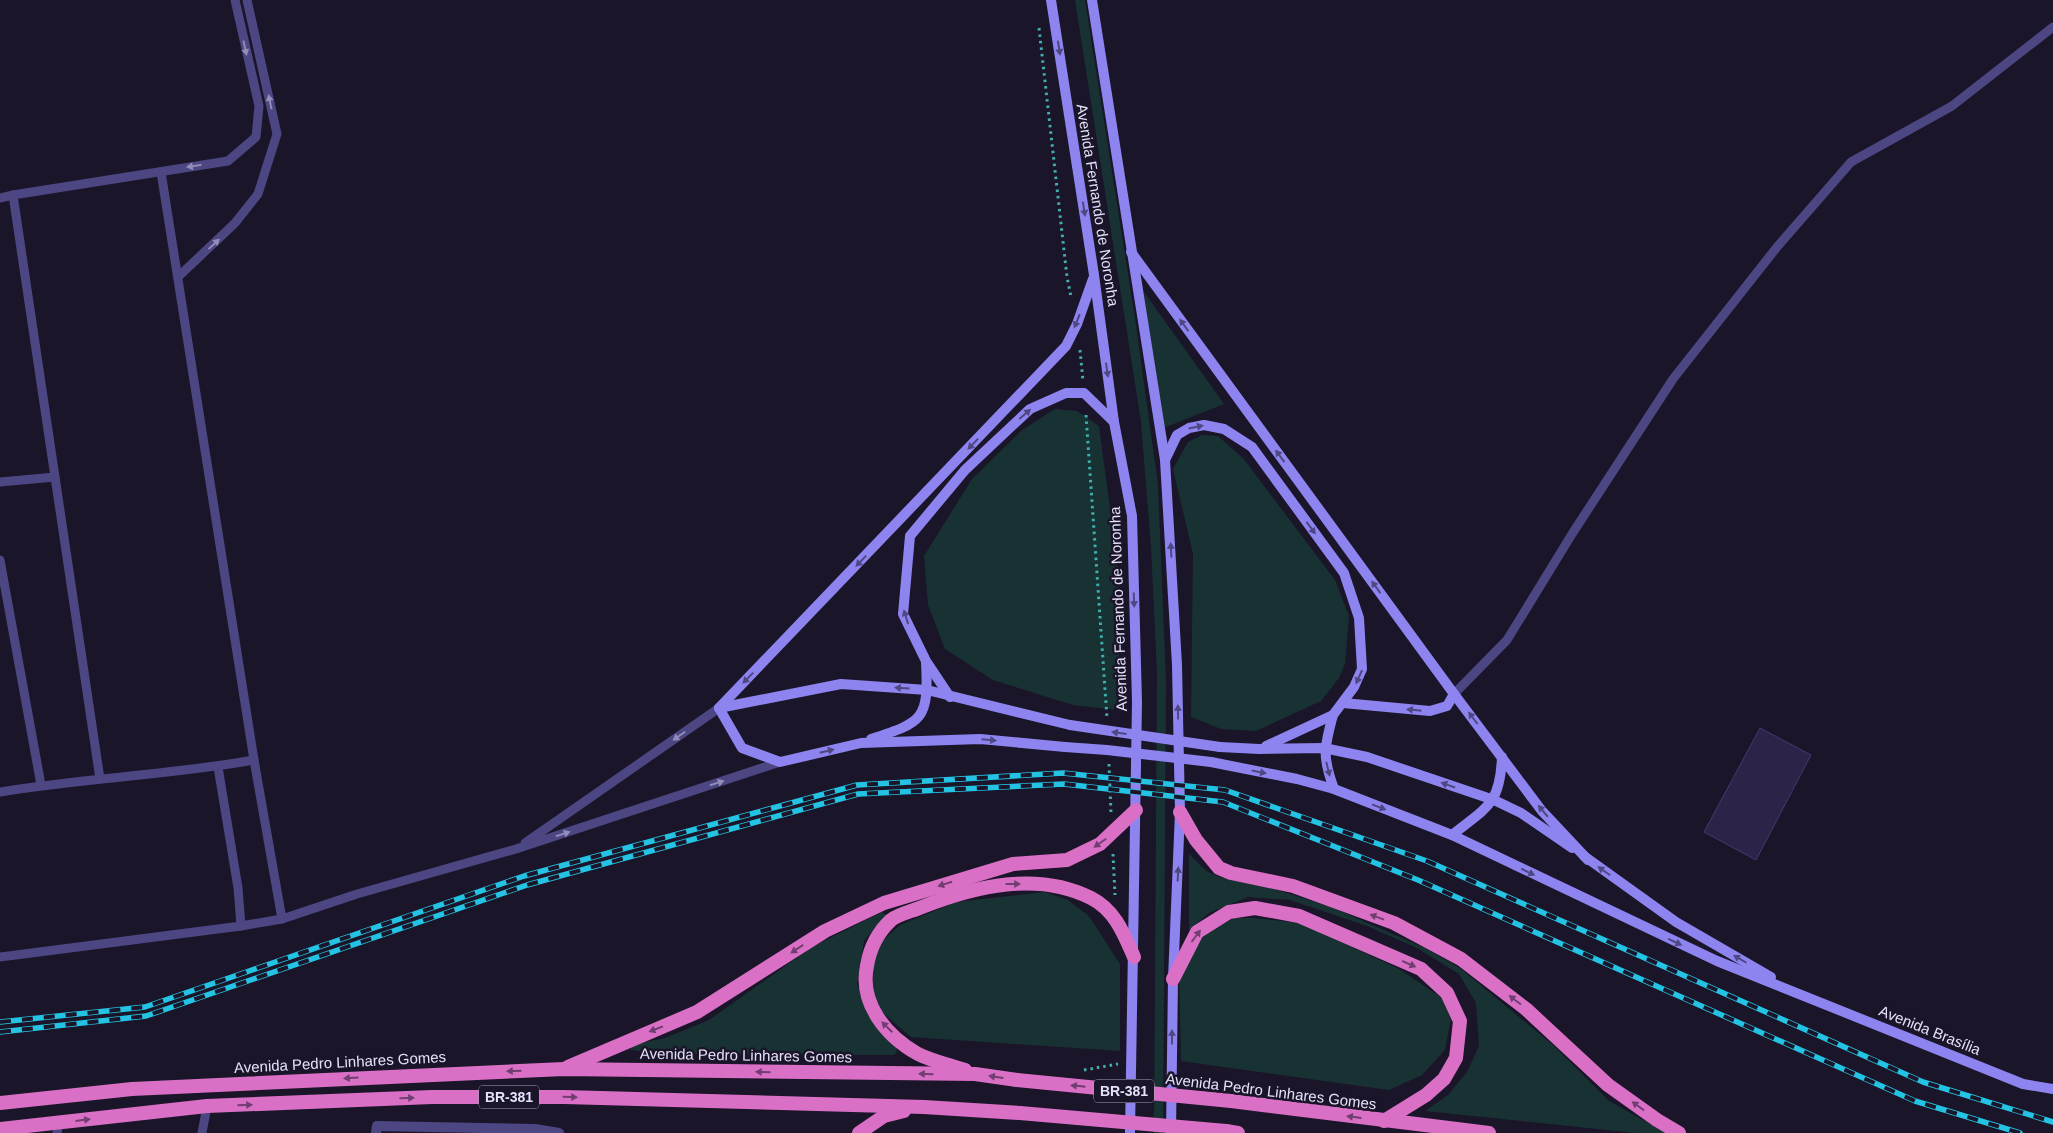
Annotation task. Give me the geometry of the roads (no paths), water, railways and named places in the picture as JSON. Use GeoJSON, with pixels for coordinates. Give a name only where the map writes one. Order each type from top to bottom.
{"type":"FeatureCollection","features":[{"type":"Feature","properties":{"kind":"highway"},"geometry":{"type":"LineString","coordinates":[[564,1068],[697,1012],[825,931],[884,903],[1013,864],[1067,860],[1100,844],[1136,810]]}},
{"type":"Feature","properties":{"kind":"highway"},"geometry":{"type":"LineString","coordinates":[[1180,812],[1196,840],[1219,868],[1231,873],[1293,886],[1394,923],[1461,959],[1526,1009],[1608,1085],[1657,1120],[1679,1133]]}},
{"type":"Feature","properties":{"kind":"highway"},"geometry":{"type":"LineString","coordinates":[[975,1074],[918,1053],[896,1037],[876,1017],[865,993],[864,979],[870,948],[893,919],[947,897],[1007,883],[1053,885],[1092,898],[1116,918],[1134,957]]}},
{"type":"Feature","properties":{"kind":"highway"},"geometry":{"type":"LineString","coordinates":[[1172,979],[1197,932],[1229,912],[1255,908],[1300,916],[1421,969],[1447,993],[1460,1021],[1456,1058],[1444,1079],[1426,1095],[1384,1121]]}},
{"type":"Feature","properties":{"kind":"highway","name":"Avenida Pedro Linhares Gomes"},"geometry":{"type":"LineString","coordinates":[[0,1103],[132,1089],[564,1068],[975,1074],[1016,1080],[1231,1101],[1489,1133]]}},
{"type":"Feature","properties":{"kind":"highway","name":"BR-381"},"geometry":{"type":"LineString","coordinates":[[0,1129],[58,1128],[206,1106],[432,1097],[564,1097],[924,1107],[1020,1113],[1232,1132]]}},
{"type":"Feature","properties":{"kind":"highway"},"geometry":{"type":"LineString","coordinates":[[859,1133],[884,1116],[924,1107]]}},
{"type":"Feature","properties":{"kind":"highway"},"geometry":{"type":"LineString","coordinates":[[870,1133],[884,1116]]}},
{"type":"Feature","properties":{"kind":"main road","name":"Avenida Fernando de Noronha"},"geometry":{"type":"LineString","coordinates":[[1051,0],[1094,275],[1114,422],[1132,516],[1137,702],[1130,1133]]}},
{"type":"Feature","properties":{"kind":"main road","name":"Avenida Fernando de Noronha"},"geometry":{"type":"LineString","coordinates":[[1092,0],[1165,460],[1177,664],[1180,812],[1172,979],[1171,1133]]}},
{"type":"Feature","properties":{"kind":"main road"},"geometry":{"type":"LineString","coordinates":[[1130,249],[1454,694],[1542,811],[1588,860]]}},
{"type":"Feature","properties":{"kind":"main road"},"geometry":{"type":"LineString","coordinates":[[719,708],[1066,346],[1077,324],[1094,275]]}},
{"type":"Feature","properties":{"kind":"main road"},"geometry":{"type":"LineString","coordinates":[[950,697],[926,662],[903,614],[910,536],[965,470],[1030,409],[1066,393],[1084,393],[1114,422]]}},
{"type":"Feature","properties":{"kind":"main road"},"geometry":{"type":"LineString","coordinates":[[1165,460],[1177,435],[1189,428],[1204,425],[1224,429],[1252,447],[1344,573],[1359,618],[1362,669],[1343,703],[1333,715],[1324,748],[1327,770],[1334,789]]}},
{"type":"Feature","properties":{"kind":"main road"},"geometry":{"type":"LineString","coordinates":[[719,708],[742,748],[780,762],[861,743],[909,726],[924,710],[927,690],[926,662]]}},
{"type":"Feature","properties":{"kind":"main road"},"geometry":{"type":"LineString","coordinates":[[719,708],[841,684],[927,690],[1070,725],[1220,747],[1259,749],[1324,748],[1367,757],[1494,800],[1521,813],[1676,922],[1798,992]]}},
{"type":"Feature","properties":{"kind":"main road"},"geometry":{"type":"LineString","coordinates":[[1343,703],[1430,711],[1447,706],[1454,694]]}},
{"type":"Feature","properties":{"kind":"main road"},"geometry":{"type":"LineString","coordinates":[[1259,749],[1333,715]]}},
{"type":"Feature","properties":{"kind":"main road"},"geometry":{"type":"LineString","coordinates":[[861,743],[980,739],[1107,750],[1211,762],[1297,779],[1334,789],[1452,835],[1717,962],[1798,992]]}},
{"type":"Feature","properties":{"kind":"main road"},"geometry":{"type":"LineString","coordinates":[[1452,835],[1494,800],[1501,782],[1502,757]]}},
{"type":"Feature","properties":{"kind":"main road","name":"Avenida Brasília"},"geometry":{"type":"LineString","coordinates":[[1798,992],[2023,1084],[2053,1089]]}},
{"type":"Feature","properties":{"kind":"street"},"geometry":{"type":"LineString","coordinates":[[376,1129],[535,1129],[559,1133]]}},
{"type":"Feature","properties":{"kind":"lane"},"geometry":{"type":"LineString","coordinates":[[0,198],[228,161],[256,137],[259,106],[236,0]]}},
{"type":"Feature","properties":{"kind":"lane"},"geometry":{"type":"LineString","coordinates":[[178,277],[235,223],[258,194],[277,134],[248,0]]}},
{"type":"Feature","properties":{"kind":"lane"},"geometry":{"type":"LineString","coordinates":[[1454,694],[1507,640],[1572,534],[1673,379],[1777,247],[1851,162],[1952,106],[2053,26]]}},
{"type":"Feature","properties":{"kind":"lane"},"geometry":{"type":"LineString","coordinates":[[161,172],[254,760],[282,919]]}},
{"type":"Feature","properties":{"kind":"lane"},"geometry":{"type":"LineString","coordinates":[[13,195],[100,779]]}},
{"type":"Feature","properties":{"kind":"lane"},"geometry":{"type":"LineString","coordinates":[[0,482],[55,477]]}},
{"type":"Feature","properties":{"kind":"lane"},"geometry":{"type":"LineString","coordinates":[[0,560],[41,785]]}},
{"type":"Feature","properties":{"kind":"lane"},"geometry":{"type":"LineString","coordinates":[[516,849],[719,708]]}},
{"type":"Feature","properties":{"kind":"lane"},"geometry":{"type":"LineString","coordinates":[[0,792],[41,785],[218,767],[254,760]]}},
{"type":"Feature","properties":{"kind":"lane"},"geometry":{"type":"LineString","coordinates":[[0,957],[282,919],[357,894],[516,849],[780,762]]}},
{"type":"Feature","properties":{"kind":"lane"},"geometry":{"type":"LineString","coordinates":[[218,767],[238,888],[241,926]]}},
{"type":"Feature","properties":{"kind":"lane"},"geometry":{"type":"LineString","coordinates":[[202,1133],[206,1106]]}},
{"type":"Feature","properties":{"kind":"railway"},"geometry":{"type":"LineString","coordinates":[[0,1022],[145,1007],[524,876],[857,785],[1063,773],[1225,790],[1427,861],[1923,1082],[2053,1122]]}},
{"type":"Feature","properties":{"kind":"railway"},"geometry":{"type":"LineString","coordinates":[[0,1032],[146,1016],[527,885],[858,794],[1064,784],[1223,802],[1418,880],[1915,1101],[2020,1133]]}}]}
